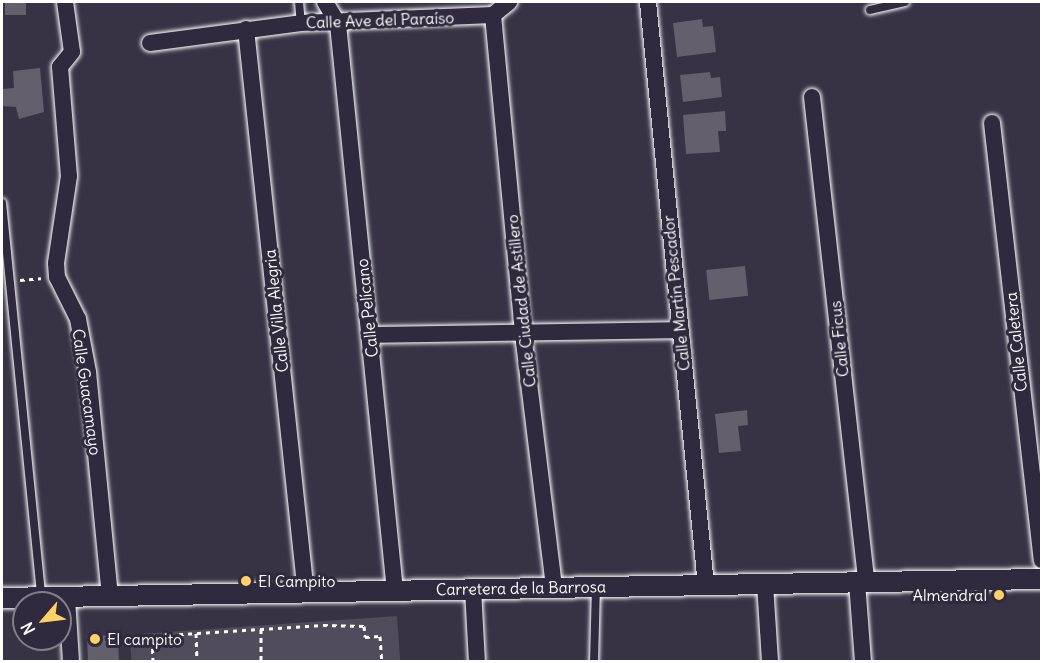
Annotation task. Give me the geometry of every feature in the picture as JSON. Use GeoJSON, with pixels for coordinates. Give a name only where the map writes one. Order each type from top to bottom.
{"type":"FeatureCollection","features":[{"type":"Feature","properties":{"kind":"street","name":"Calle Guacamayo"},"geometry":{"type":"LineString","coordinates":[[65,2],[72,52],[60,67],[69,176],[56,263],[57,277],[78,319],[88,372],[110,597]]}},
{"type":"Feature","properties":{"kind":"street"},"geometry":{"type":"LineString","coordinates":[[325,2],[338,24]]}},
{"type":"Feature","properties":{"kind":"street"},"geometry":{"type":"LineString","coordinates":[[494,15],[509,2]]}},
{"type":"Feature","properties":{"kind":"street","name":"Calle Martín Pescador"},"geometry":{"type":"LineString","coordinates":[[648,2],[706,585]]}},
{"type":"Feature","properties":{"kind":"street","name":"Calle Ave del Paraíso"},"geometry":{"type":"LineString","coordinates":[[150,43],[301,23],[338,24],[494,15]]}},
{"type":"Feature","properties":{"kind":"street","name":"Calle Ciudad de Astillero"},"geometry":{"type":"LineString","coordinates":[[494,15],[523,333],[554,587]]}},
{"type":"Feature","properties":{"kind":"street","name":"Calle Pelícano"},"geometry":{"type":"LineString","coordinates":[[338,24],[395,591]]}},
{"type":"Feature","properties":{"kind":"street","name":"Calle Villa Alegria"},"geometry":{"type":"LineString","coordinates":[[246,29],[306,594]]}},
{"type":"Feature","properties":{"kind":"street","name":"Calle Ficus"},"geometry":{"type":"LineString","coordinates":[[812,98],[861,581],[863,662]]}},
{"type":"Feature","properties":{"kind":"street","name":"Calle Caletera"},"geometry":{"type":"LineString","coordinates":[[992,123],[1041,560]]}},
{"type":"Feature","properties":{"kind":"street"},"geometry":{"type":"LineString","coordinates":[[370,335],[679,330]]}},
{"type":"Feature","properties":{"kind":"street","name":"Carretera de la Barrosa"},"geometry":{"type":"LineString","coordinates":[[72,598],[1041,579]]}},
{"type":"Feature","properties":{"kind":"street"},"geometry":{"type":"LineString","coordinates":[[765,584],[770,662]]}},
{"type":"Feature","properties":{"kind":"street"},"geometry":{"type":"LineString","coordinates":[[473,589],[477,662]]}},
{"type":"Feature","properties":{"kind":"lane"},"geometry":{"type":"LineString","coordinates":[[299,2],[301,23]]}},
{"type":"Feature","properties":{"kind":"lane"},"geometry":{"type":"LineString","coordinates":[[870,10],[905,2]]}},
{"type":"Feature","properties":{"kind":"lane"},"geometry":{"type":"LineString","coordinates":[[2,203],[40,591]]}},
{"type":"Feature","properties":{"kind":"lane"},"geometry":{"type":"LineString","coordinates":[[594,662],[596,586]]}},
{"type":"Feature","properties":{"kind":"path"},"geometry":{"type":"LineString","coordinates":[[10,281],[57,277]]}},
{"type":"Feature","properties":{"kind":"path"},"geometry":{"type":"LineString","coordinates":[[153,662],[152,636],[261,629],[364,626],[365,637],[380,636],[382,662]]}},
{"type":"Feature","properties":{"kind":"path"},"geometry":{"type":"LineString","coordinates":[[261,629],[261,662]]}},
{"type":"Feature","properties":{"kind":"path"},"geometry":{"type":"LineString","coordinates":[[196,633],[197,662]]}},
{"type":"Feature","properties":{"kind":"shaded area"},"geometry":{"type":"Polygon","coordinates":[[[397,616],[400,661],[132,662],[130,635],[397,616]]]}},
{"type":"Feature","properties":{"kind":"building"},"geometry":{"type":"Polygon","coordinates":[[[5,2],[26,2],[26,15],[5,15],[5,2]]]}},
{"type":"Feature","properties":{"kind":"building"},"geometry":{"type":"Polygon","coordinates":[[[702,19],[703,27],[713,26],[716,52],[677,57],[673,23],[702,19]]]}},
{"type":"Feature","properties":{"kind":"building"},"geometry":{"type":"Polygon","coordinates":[[[40,68],[44,112],[19,119],[16,107],[3,106],[2,89],[14,88],[13,71],[40,68]]]}},
{"type":"Feature","properties":{"kind":"building"},"geometry":{"type":"Polygon","coordinates":[[[710,72],[711,78],[720,77],[722,97],[683,102],[680,75],[710,72]]]}},
{"type":"Feature","properties":{"kind":"building"},"geometry":{"type":"Polygon","coordinates":[[[725,111],[726,131],[718,131],[720,152],[686,154],[683,115],[725,111]]]}},
{"type":"Feature","properties":{"kind":"building"},"geometry":{"type":"Polygon","coordinates":[[[745,266],[748,296],[709,300],[706,270],[745,266]]]}},
{"type":"Feature","properties":{"kind":"building"},"geometry":{"type":"Polygon","coordinates":[[[747,410],[748,425],[738,426],[741,451],[719,453],[715,414],[747,410]]]}},
{"type":"Feature","properties":{"kind":"building"},"geometry":{"type":"Polygon","coordinates":[[[118,635],[119,662],[88,662],[87,636],[118,635]]]}},
{"type":"Feature","properties":{"kind":"place","name":"El Campito"},"geometry":{"type":"Point","coordinates":[246,581]}},
{"type":"Feature","properties":{"kind":"place","name":"Almendral"},"geometry":{"type":"Point","coordinates":[999,595]}},
{"type":"Feature","properties":{"kind":"place","name":"El campito"},"geometry":{"type":"Point","coordinates":[95,639]}}]}
